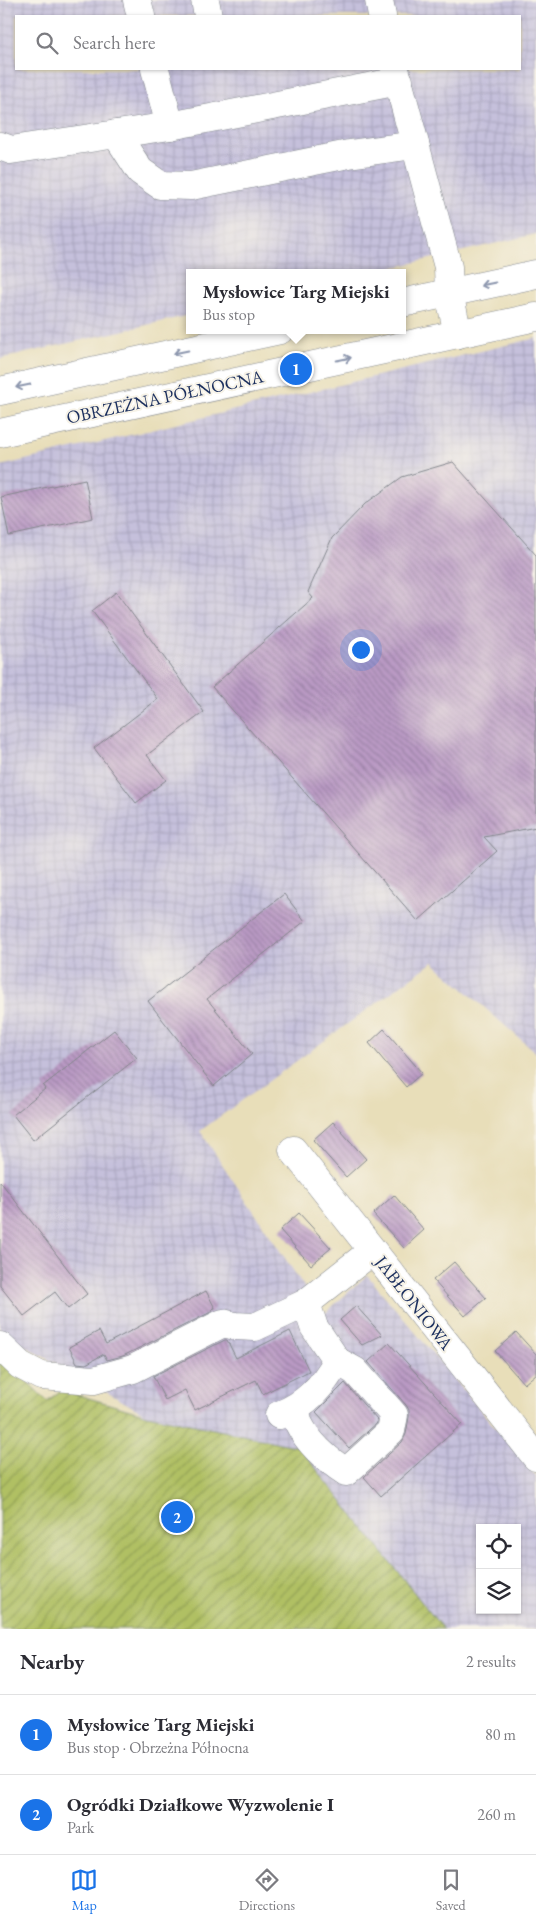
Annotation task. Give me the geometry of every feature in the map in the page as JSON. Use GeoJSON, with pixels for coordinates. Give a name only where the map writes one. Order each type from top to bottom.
{"type":"FeatureCollection","features":[{"type":"Feature","properties":{"kind":"street"},"geometry":{"type":"LineString","coordinates":[[137,0],[141,15]]}},
{"type":"Feature","properties":{"kind":"street"},"geometry":{"type":"LineString","coordinates":[[205,0],[208,15]]}},
{"type":"Feature","properties":{"kind":"street"},"geometry":{"type":"LineString","coordinates":[[379,0],[382,15]]}},
{"type":"Feature","properties":{"kind":"street"},"geometry":{"type":"LineString","coordinates":[[155,70],[170,126]]}},
{"type":"Feature","properties":{"kind":"street"},"geometry":{"type":"LineString","coordinates":[[0,146],[12,150],[170,126],[397,75],[448,267],[449,293],[458,334]]}},
{"type":"Feature","properties":{"kind":"street"},"geometry":{"type":"LineString","coordinates":[[116,134],[140,171],[160,185],[191,186],[349,154],[415,145]]}},
{"type":"Feature","properties":{"kind":"street"},"geometry":{"type":"LineString","coordinates":[[406,302],[536,274]]}},
{"type":"Feature","properties":{"kind":"street","name":"OBRZEŻNA PÓŁNOCNA"},"geometry":{"type":"LineString","coordinates":[[0,433],[536,317]]}},
{"type":"Feature","properties":{"kind":"street"},"geometry":{"type":"LineString","coordinates":[[0,391],[262,334]]}},
{"type":"Feature","properties":{"kind":"street","name":"JABŁONIOWA"},"geometry":{"type":"LineString","coordinates":[[293,1150],[536,1457]]}},
{"type":"Feature","properties":{"kind":"street"},"geometry":{"type":"LineString","coordinates":[[0,1346],[20,1365],[41,1376],[94,1380],[133,1369],[223,1323],[255,1327],[306,1302],[372,1251]]}},
{"type":"Feature","properties":{"kind":"street"},"geometry":{"type":"LineString","coordinates":[[306,1302],[314,1328],[337,1360],[355,1370],[394,1415],[391,1431],[346,1472],[330,1462],[288,1412],[314,1394],[329,1376],[337,1360]]}},
{"type":"Feature","properties":{"kind":"shaded area"},"geometry":{"type":"Polygon","coordinates":[[[0,0],[536,0],[536,234],[387,269],[186,269],[186,316],[0,359],[0,0]]]}},
{"type":"Feature","properties":{"kind":"shaded area"},"geometry":{"type":"Polygon","coordinates":[[[536,338],[536,1053],[433,962],[200,1131],[323,1315],[367,1275],[536,1476],[536,1629],[443,1629],[299,1447],[147,1415],[5,1335],[0,1329],[0,466],[536,338]]]}},
{"type":"Feature","properties":{"kind":"green space"},"geometry":{"type":"Polygon","coordinates":[[[0,1355],[47,1401],[61,1390],[147,1415],[299,1447],[443,1629],[0,1629],[0,1355]]]}},
{"type":"Feature","properties":{"kind":"building"},"geometry":{"type":"Polygon","coordinates":[[[453,462],[536,555],[536,827],[484,837],[497,851],[418,921],[212,687],[313,598],[308,592],[332,538],[365,504],[402,477],[453,462]]]}},
{"type":"Feature","properties":{"kind":"building"},"geometry":{"type":"Polygon","coordinates":[[[85,479],[93,518],[9,536],[1,497],[85,479]]]}},
{"type":"Feature","properties":{"kind":"building"},"geometry":{"type":"Polygon","coordinates":[[[116,592],[204,712],[147,755],[166,780],[136,803],[94,748],[158,699],[92,611],[116,592]]]}},
{"type":"Feature","properties":{"kind":"building"},"geometry":{"type":"Polygon","coordinates":[[[284,894],[305,921],[207,999],[252,1054],[214,1086],[148,1001],[284,894]]]}},
{"type":"Feature","properties":{"kind":"building"},"geometry":{"type":"Polygon","coordinates":[[[384,1029],[422,1073],[406,1087],[369,1043],[384,1029]]]}},
{"type":"Feature","properties":{"kind":"building"},"geometry":{"type":"Polygon","coordinates":[[[114,1030],[137,1058],[33,1140],[13,1115],[45,1089],[43,1086],[114,1030]]]}},
{"type":"Feature","properties":{"kind":"building"},"geometry":{"type":"Polygon","coordinates":[[[333,1122],[366,1159],[346,1177],[313,1140],[333,1122]]]}},
{"type":"Feature","properties":{"kind":"building"},"geometry":{"type":"Polygon","coordinates":[[[0,1181],[87,1294],[68,1309],[55,1292],[24,1316],[0,1286],[0,1181]]]}},
{"type":"Feature","properties":{"kind":"building"},"geometry":{"type":"Polygon","coordinates":[[[394,1195],[424,1230],[404,1248],[373,1214],[394,1195]]]}},
{"type":"Feature","properties":{"kind":"building"},"geometry":{"type":"Polygon","coordinates":[[[299,1213],[331,1248],[311,1265],[280,1230],[299,1213]]]}},
{"type":"Feature","properties":{"kind":"building"},"geometry":{"type":"Polygon","coordinates":[[[454,1262],[486,1298],[465,1316],[433,1280],[454,1262]]]}},
{"type":"Feature","properties":{"kind":"building"},"geometry":{"type":"Polygon","coordinates":[[[206,1291],[215,1308],[212,1309],[213,1311],[123,1356],[107,1360],[104,1354],[86,1364],[77,1363],[69,1347],[99,1331],[106,1344],[206,1291]]]}},
{"type":"Feature","properties":{"kind":"building"},"geometry":{"type":"Polygon","coordinates":[[[356,1306],[382,1335],[362,1345],[340,1320],[356,1306]]]}},
{"type":"Feature","properties":{"kind":"building"},"geometry":{"type":"Polygon","coordinates":[[[290,1331],[309,1371],[263,1394],[256,1380],[195,1410],[185,1390],[165,1400],[153,1376],[225,1340],[227,1340],[236,1358],[290,1331]]]}},
{"type":"Feature","properties":{"kind":"building"},"geometry":{"type":"Polygon","coordinates":[[[516,1332],[536,1354],[536,1374],[524,1384],[495,1351],[516,1332]]]}},
{"type":"Feature","properties":{"kind":"building"},"geometry":{"type":"Polygon","coordinates":[[[389,1343],[462,1424],[381,1496],[364,1477],[402,1442],[406,1434],[409,1417],[409,1410],[406,1405],[368,1362],[389,1343]]]}},
{"type":"Feature","properties":{"kind":"building"},"geometry":{"type":"Polygon","coordinates":[[[345,1383],[377,1420],[377,1423],[349,1448],[316,1412],[345,1383]]]}},
{"type":"Feature","properties":{"kind":"place","name":"Mysłowice Targ Miejski"},"geometry":{"type":"Point","coordinates":[296,369]}},
{"type":"Feature","properties":{"kind":"place","name":"Ogródki Działkowe Wyzwolenie I"},"geometry":{"type":"Point","coordinates":[177,1517]}}]}
